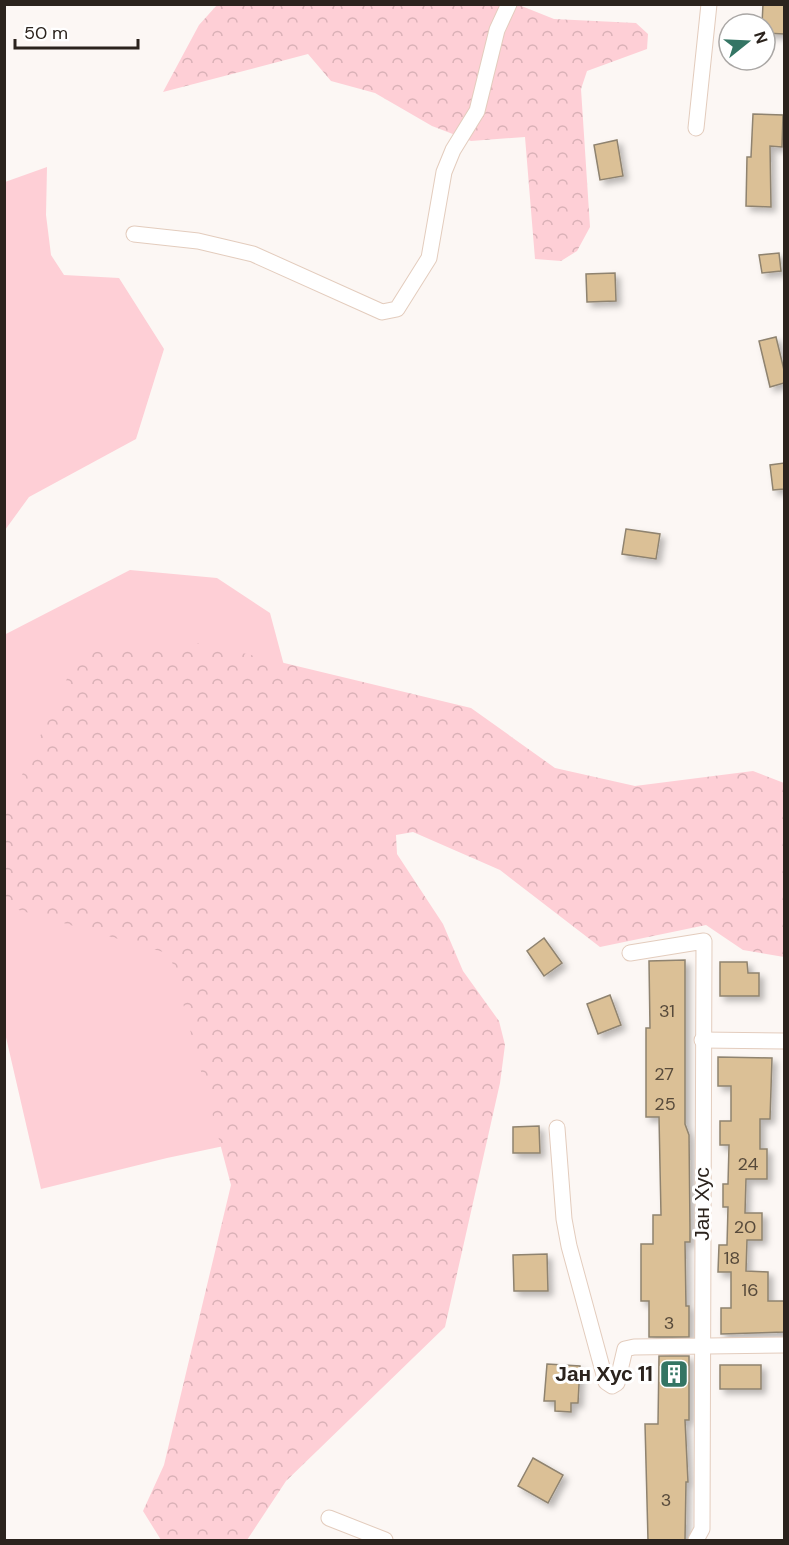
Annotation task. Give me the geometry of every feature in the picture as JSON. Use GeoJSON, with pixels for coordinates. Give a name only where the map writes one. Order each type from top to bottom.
{"type":"FeatureCollection","features":[{"type":"Feature","properties":{"kind":"street"},"geometry":{"type":"LineString","coordinates":[[134,234],[198,241],[253,254],[382,312],[397,309],[429,258],[444,172],[453,150],[477,111],[496,30],[509,4]]}},
{"type":"Feature","properties":{"kind":"street"},"geometry":{"type":"LineString","coordinates":[[696,128],[709,4]]}},
{"type":"Feature","properties":{"kind":"street","name":"Јан Хус"},"geometry":{"type":"LineString","coordinates":[[630,952],[704,941],[702,1529],[696,1540]]}},
{"type":"Feature","properties":{"kind":"street"},"geometry":{"type":"LineString","coordinates":[[702,1040],[784,1041]]}},
{"type":"Feature","properties":{"kind":"street"},"geometry":{"type":"LineString","coordinates":[[557,1128],[564,1219],[569,1246],[606,1382],[612,1386],[617,1383],[625,1349],[702,1345],[784,1345]]}},
{"type":"Feature","properties":{"kind":"street"},"geometry":{"type":"LineString","coordinates":[[329,1518],[385,1540]]}},
{"type":"Feature","properties":{"kind":"green space"},"geometry":{"type":"Polygon","coordinates":[[[217,5],[519,5],[554,19],[636,23],[648,34],[647,49],[587,71],[581,89],[590,227],[577,251],[561,261],[535,259],[525,137],[471,141],[432,126],[375,93],[331,81],[308,54],[163,92],[199,25],[217,5]]]}},
{"type":"Feature","properties":{"kind":"green space"},"geometry":{"type":"Polygon","coordinates":[[[47,167],[46,215],[51,255],[64,275],[119,278],[164,349],[136,439],[29,497],[5,530],[5,182],[47,167]]]}},
{"type":"Feature","properties":{"kind":"green space"},"geometry":{"type":"Polygon","coordinates":[[[130,570],[217,578],[270,613],[309,759],[310,1128],[167,1158],[41,1189],[5,1033],[4,635],[130,570]]]}},
{"type":"Feature","properties":{"kind":"green space"},"geometry":{"type":"Polygon","coordinates":[[[201,643],[471,708],[555,768],[635,786],[753,771],[784,783],[784,957],[743,950],[706,925],[600,947],[500,870],[413,832],[396,835],[397,854],[443,924],[463,971],[499,1021],[505,1045],[500,1083],[445,1327],[286,1481],[247,1540],[161,1540],[143,1511],[164,1465],[231,1185],[170,954],[5,906],[5,793],[14,792],[79,653],[201,643]]]}},
{"type":"Feature","properties":{"kind":"building"},"geometry":{"type":"Polygon","coordinates":[[[763,4],[784,4],[784,34],[777,34],[777,12],[763,12],[763,4]]]}},
{"type":"Feature","properties":{"kind":"building"},"geometry":{"type":"Polygon","coordinates":[[[753,114],[783,115],[782,147],[770,146],[771,207],[746,206],[747,157],[751,157],[753,114]]]}},
{"type":"Feature","properties":{"kind":"building"},"geometry":{"type":"Polygon","coordinates":[[[617,140],[623,176],[600,180],[594,145],[617,140]]]}},
{"type":"Feature","properties":{"kind":"building"},"geometry":{"type":"Polygon","coordinates":[[[779,253],[781,271],[762,273],[759,255],[779,253]]]}},
{"type":"Feature","properties":{"kind":"building"},"geometry":{"type":"Polygon","coordinates":[[[615,273],[616,301],[587,302],[586,274],[615,273]]]}},
{"type":"Feature","properties":{"kind":"building"},"geometry":{"type":"Polygon","coordinates":[[[776,337],[784,370],[784,383],[770,387],[759,341],[776,337]]]}},
{"type":"Feature","properties":{"kind":"building"},"geometry":{"type":"Polygon","coordinates":[[[784,463],[784,489],[773,490],[770,465],[784,463]]]}},
{"type":"Feature","properties":{"kind":"building"},"geometry":{"type":"Polygon","coordinates":[[[626,529],[660,534],[656,559],[622,554],[626,529]]]}},
{"type":"Feature","properties":{"kind":"building"},"geometry":{"type":"Polygon","coordinates":[[[544,938],[562,963],[544,976],[527,951],[544,938]]]}},
{"type":"Feature","properties":{"kind":"building"},"geometry":{"type":"Polygon","coordinates":[[[685,960],[685,1124],[689,1135],[690,1242],[685,1242],[689,1337],[649,1337],[649,1301],[641,1301],[641,1244],[653,1244],[653,1215],[661,1215],[659,1117],[646,1117],[646,1028],[650,1028],[649,961],[685,960]]]}},
{"type":"Feature","properties":{"kind":"building"},"geometry":{"type":"Polygon","coordinates":[[[720,962],[747,962],[748,973],[759,973],[759,996],[720,996],[720,962]]]}},
{"type":"Feature","properties":{"kind":"building"},"geometry":{"type":"Polygon","coordinates":[[[610,995],[621,1025],[598,1034],[587,1004],[610,995]]]}},
{"type":"Feature","properties":{"kind":"building"},"geometry":{"type":"Polygon","coordinates":[[[718,1057],[772,1058],[770,1119],[760,1119],[760,1149],[767,1149],[767,1179],[746,1179],[745,1213],[762,1213],[762,1240],[747,1240],[746,1271],[768,1272],[768,1301],[784,1301],[784,1332],[721,1334],[721,1308],[731,1308],[731,1272],[718,1272],[719,1245],[727,1245],[728,1207],[723,1207],[723,1184],[728,1184],[729,1145],[720,1145],[720,1121],[731,1121],[731,1086],[718,1086],[718,1057]]]}},
{"type":"Feature","properties":{"kind":"building"},"geometry":{"type":"Polygon","coordinates":[[[539,1126],[540,1153],[513,1153],[513,1127],[539,1126]]]}},
{"type":"Feature","properties":{"kind":"building"},"geometry":{"type":"Polygon","coordinates":[[[547,1254],[548,1291],[514,1291],[513,1255],[547,1254]]]}},
{"type":"Feature","properties":{"kind":"building"},"geometry":{"type":"Polygon","coordinates":[[[659,1356],[689,1356],[689,1420],[685,1420],[688,1482],[686,1482],[685,1540],[648,1540],[645,1424],[658,1424],[659,1356]]]}},
{"type":"Feature","properties":{"kind":"building"},"geometry":{"type":"Polygon","coordinates":[[[547,1364],[580,1366],[578,1403],[571,1403],[571,1412],[555,1411],[555,1401],[544,1401],[547,1364]]]}},
{"type":"Feature","properties":{"kind":"building"},"geometry":{"type":"Polygon","coordinates":[[[720,1365],[761,1365],[761,1389],[720,1389],[720,1365]]]}},
{"type":"Feature","properties":{"kind":"building"},"geometry":{"type":"Polygon","coordinates":[[[533,1458],[563,1475],[548,1503],[518,1486],[533,1458]]]}},
{"type":"Feature","properties":{"kind":"place","name":"Јан Хус 11"},"geometry":{"type":"Point","coordinates":[674,1374]}}]}
